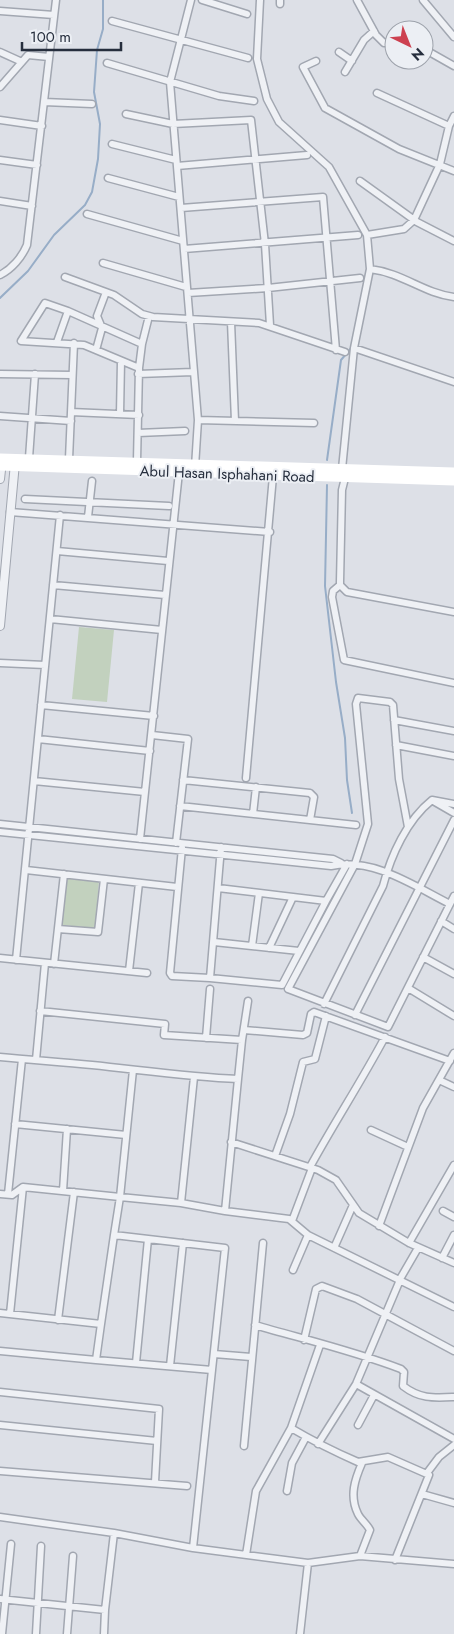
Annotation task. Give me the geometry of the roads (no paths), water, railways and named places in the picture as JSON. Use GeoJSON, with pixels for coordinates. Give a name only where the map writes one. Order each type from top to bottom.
{"type":"FeatureCollection","features":[{"type":"Feature","properties":{"kind":"main road","name":"Abul Hasan Isphahani Road"},"geometry":{"type":"LineString","coordinates":[[15,462],[29,458],[196,463],[454,481]]}},
{"type":"Feature","properties":{"kind":"main road","name":"Abul Hasan Isphahani Road"},"geometry":{"type":"LineString","coordinates":[[1,462],[273,476],[454,472]]}},
{"type":"Feature","properties":{"kind":"street"},"geometry":{"type":"LineString","coordinates":[[0,275],[6,272],[23,255],[28,245],[56,0]]}},
{"type":"Feature","properties":{"kind":"street"},"geometry":{"type":"LineString","coordinates":[[191,0],[170,82],[198,420],[195,473]]}},
{"type":"Feature","properties":{"kind":"street"},"geometry":{"type":"LineString","coordinates":[[202,0],[247,14]]}},
{"type":"Feature","properties":{"kind":"street"},"geometry":{"type":"LineString","coordinates":[[260,0],[257,59],[267,99],[279,122],[329,166],[367,235],[370,269],[354,348],[342,490],[340,585],[334,591],[332,597],[344,660],[454,683]]}},
{"type":"Feature","properties":{"kind":"street"},"geometry":{"type":"LineString","coordinates":[[357,0],[374,31],[384,43]]}},
{"type":"Feature","properties":{"kind":"street"},"geometry":{"type":"LineString","coordinates":[[423,0],[454,37]]}},
{"type":"Feature","properties":{"kind":"street"},"geometry":{"type":"LineString","coordinates":[[0,11],[54,16]]}},
{"type":"Feature","properties":{"kind":"street"},"geometry":{"type":"LineString","coordinates":[[112,21],[248,58]]}},
{"type":"Feature","properties":{"kind":"street"},"geometry":{"type":"LineString","coordinates":[[345,72],[364,40],[374,31]]}},
{"type":"Feature","properties":{"kind":"street"},"geometry":{"type":"LineString","coordinates":[[0,52],[22,62]]}},
{"type":"Feature","properties":{"kind":"street"},"geometry":{"type":"LineString","coordinates":[[339,52],[352,61]]}},
{"type":"Feature","properties":{"kind":"street"},"geometry":{"type":"LineString","coordinates":[[0,87],[31,54],[49,57]]}},
{"type":"Feature","properties":{"kind":"street"},"geometry":{"type":"LineString","coordinates":[[434,55],[454,66]]}},
{"type":"Feature","properties":{"kind":"street"},"geometry":{"type":"LineString","coordinates":[[316,61],[303,68],[325,108],[399,149],[454,171]]}},
{"type":"Feature","properties":{"kind":"street"},"geometry":{"type":"LineString","coordinates":[[107,63],[219,96],[254,101]]}},
{"type":"Feature","properties":{"kind":"street"},"geometry":{"type":"LineString","coordinates":[[376,94],[450,129]]}},
{"type":"Feature","properties":{"kind":"street"},"geometry":{"type":"LineString","coordinates":[[44,102],[92,104]]}},
{"type":"Feature","properties":{"kind":"street"},"geometry":{"type":"LineString","coordinates":[[126,114],[173,124],[249,120],[252,122],[265,244],[270,325]]}},
{"type":"Feature","properties":{"kind":"street"},"geometry":{"type":"LineString","coordinates":[[367,235],[404,230],[414,220],[440,164],[454,116]]}},
{"type":"Feature","properties":{"kind":"street"},"geometry":{"type":"LineString","coordinates":[[0,120],[42,126]]}},
{"type":"Feature","properties":{"kind":"street"},"geometry":{"type":"LineString","coordinates":[[112,144],[176,163],[307,155]]}},
{"type":"Feature","properties":{"kind":"street"},"geometry":{"type":"LineString","coordinates":[[0,160],[37,165]]}},
{"type":"Feature","properties":{"kind":"street"},"geometry":{"type":"LineString","coordinates":[[108,178],[180,197]]}},
{"type":"Feature","properties":{"kind":"street"},"geometry":{"type":"LineString","coordinates":[[360,181],[414,220],[454,241]]}},
{"type":"Feature","properties":{"kind":"street"},"geometry":{"type":"LineString","coordinates":[[181,208],[321,196],[327,238],[336,350]]}},
{"type":"Feature","properties":{"kind":"street"},"geometry":{"type":"LineString","coordinates":[[0,201],[32,206]]}},
{"type":"Feature","properties":{"kind":"street"},"geometry":{"type":"LineString","coordinates":[[87,214],[183,241]]}},
{"type":"Feature","properties":{"kind":"street"},"geometry":{"type":"LineString","coordinates":[[184,249],[265,244],[358,235]]}},
{"type":"Feature","properties":{"kind":"street"},"geometry":{"type":"LineString","coordinates":[[103,263],[187,290],[268,288],[360,278]]}},
{"type":"Feature","properties":{"kind":"street"},"geometry":{"type":"LineString","coordinates":[[370,269],[401,276],[437,295],[454,297]]}},
{"type":"Feature","properties":{"kind":"street"},"geometry":{"type":"LineString","coordinates":[[65,277],[106,292],[149,316],[189,321],[270,325],[345,352]]}},
{"type":"Feature","properties":{"kind":"street"},"geometry":{"type":"LineString","coordinates":[[96,350],[101,325],[97,316],[106,292]]}},
{"type":"Feature","properties":{"kind":"street"},"geometry":{"type":"LineString","coordinates":[[142,344],[68,311],[45,303],[21,340],[22,342],[74,343],[122,361],[138,371],[193,372]]}},
{"type":"Feature","properties":{"kind":"street"},"geometry":{"type":"LineString","coordinates":[[57,342],[68,311]]}},
{"type":"Feature","properties":{"kind":"street"},"geometry":{"type":"LineString","coordinates":[[137,461],[138,371],[149,316]]}},
{"type":"Feature","properties":{"kind":"street"},"geometry":{"type":"LineString","coordinates":[[231,322],[235,421]]}},
{"type":"Feature","properties":{"kind":"street"},"geometry":{"type":"LineString","coordinates":[[69,459],[74,343]]}},
{"type":"Feature","properties":{"kind":"street"},"geometry":{"type":"LineString","coordinates":[[354,348],[453,380]]}},
{"type":"Feature","properties":{"kind":"street"},"geometry":{"type":"LineString","coordinates":[[120,414],[122,361]]}},
{"type":"Feature","properties":{"kind":"street"},"geometry":{"type":"LineString","coordinates":[[0,374],[72,375]]}},
{"type":"Feature","properties":{"kind":"street"},"geometry":{"type":"LineString","coordinates":[[29,458],[34,374]]}},
{"type":"Feature","properties":{"kind":"street"},"geometry":{"type":"LineString","coordinates":[[71,412],[138,415]]}},
{"type":"Feature","properties":{"kind":"street"},"geometry":{"type":"LineString","coordinates":[[0,416],[71,421]]}},
{"type":"Feature","properties":{"kind":"street"},"geometry":{"type":"LineString","coordinates":[[198,420],[314,423]]}},
{"type":"Feature","properties":{"kind":"street"},"geometry":{"type":"LineString","coordinates":[[138,433],[186,431]]}},
{"type":"Feature","properties":{"kind":"street"},"geometry":{"type":"LineString","coordinates":[[0,479],[1,462]]}},
{"type":"Feature","properties":{"kind":"street"},"geometry":{"type":"LineString","coordinates":[[0,626],[15,462]]}},
{"type":"Feature","properties":{"kind":"street"},"geometry":{"type":"LineString","coordinates":[[140,839],[154,716],[168,561],[179,472]]}},
{"type":"Feature","properties":{"kind":"street"},"geometry":{"type":"LineString","coordinates":[[246,778],[270,532],[273,476]]}},
{"type":"Feature","properties":{"kind":"street"},"geometry":{"type":"LineString","coordinates":[[88,517],[92,481]]}},
{"type":"Feature","properties":{"kind":"street"},"geometry":{"type":"LineString","coordinates":[[25,499],[169,506]]}},
{"type":"Feature","properties":{"kind":"street"},"geometry":{"type":"LineString","coordinates":[[10,512],[270,532]]}},
{"type":"Feature","properties":{"kind":"street"},"geometry":{"type":"LineString","coordinates":[[16,960],[60,515]]}},
{"type":"Feature","properties":{"kind":"street"},"geometry":{"type":"LineString","coordinates":[[57,551],[168,561]]}},
{"type":"Feature","properties":{"kind":"street"},"geometry":{"type":"LineString","coordinates":[[53,585],[165,595]]}},
{"type":"Feature","properties":{"kind":"street"},"geometry":{"type":"LineString","coordinates":[[340,585],[347,592],[454,612]]}},
{"type":"Feature","properties":{"kind":"street"},"geometry":{"type":"LineString","coordinates":[[50,619],[162,630]]}},
{"type":"Feature","properties":{"kind":"street"},"geometry":{"type":"LineString","coordinates":[[0,662],[45,665]]}},
{"type":"Feature","properties":{"kind":"street"},"geometry":{"type":"LineString","coordinates":[[408,827],[399,779],[393,705],[390,702],[358,698],[368,824],[288,989],[388,1027],[454,896]]}},
{"type":"Feature","properties":{"kind":"street"},"geometry":{"type":"LineString","coordinates":[[41,705],[154,716]]}},
{"type":"Feature","properties":{"kind":"street"},"geometry":{"type":"LineString","coordinates":[[394,720],[454,731]]}},
{"type":"Feature","properties":{"kind":"street"},"geometry":{"type":"LineString","coordinates":[[152,735],[188,740],[180,806],[179,844],[182,852],[177,887],[171,975],[282,984],[348,864]]}},
{"type":"Feature","properties":{"kind":"street"},"geometry":{"type":"LineString","coordinates":[[38,739],[150,750]]}},
{"type":"Feature","properties":{"kind":"street"},"geometry":{"type":"LineString","coordinates":[[396,745],[454,756]]}},
{"type":"Feature","properties":{"kind":"street"},"geometry":{"type":"LineString","coordinates":[[183,780],[310,793],[314,797],[310,820]]}},
{"type":"Feature","properties":{"kind":"street"},"geometry":{"type":"LineString","coordinates":[[34,781],[145,792]]}},
{"type":"Feature","properties":{"kind":"street"},"geometry":{"type":"LineString","coordinates":[[253,814],[256,787]]}},
{"type":"Feature","properties":{"kind":"street"},"geometry":{"type":"LineString","coordinates":[[324,1004],[383,886],[387,872],[408,827],[432,800]]}},
{"type":"Feature","properties":{"kind":"street"},"geometry":{"type":"LineString","coordinates":[[432,800],[454,804]]}},
{"type":"Feature","properties":{"kind":"street"},"geometry":{"type":"LineString","coordinates":[[432,800],[454,812]]}},
{"type":"Feature","properties":{"kind":"street"},"geometry":{"type":"LineString","coordinates":[[180,806],[356,824]]}},
{"type":"Feature","properties":{"kind":"street"},"geometry":{"type":"LineString","coordinates":[[355,1016],[454,820]]}},
{"type":"Feature","properties":{"kind":"street"},"geometry":{"type":"LineString","coordinates":[[0,824],[333,859],[387,872],[450,904]]}},
{"type":"Feature","properties":{"kind":"street"},"geometry":{"type":"LineString","coordinates":[[0,832],[331,866],[348,864]]}},
{"type":"Feature","properties":{"kind":"street"},"geometry":{"type":"LineString","coordinates":[[210,978],[221,847]]}},
{"type":"Feature","properties":{"kind":"street"},"geometry":{"type":"LineString","coordinates":[[26,870],[177,887]]}},
{"type":"Feature","properties":{"kind":"street"},"geometry":{"type":"LineString","coordinates":[[54,964],[64,874]]}},
{"type":"Feature","properties":{"kind":"street"},"geometry":{"type":"LineString","coordinates":[[58,929],[98,932],[104,879]]}},
{"type":"Feature","properties":{"kind":"street"},"geometry":{"type":"LineString","coordinates":[[129,971],[139,882]]}},
{"type":"Feature","properties":{"kind":"street"},"geometry":{"type":"LineString","coordinates":[[218,888],[326,901]]}},
{"type":"Feature","properties":{"kind":"street"},"geometry":{"type":"LineString","coordinates":[[252,946],[259,893]]}},
{"type":"Feature","properties":{"kind":"street"},"geometry":{"type":"LineString","coordinates":[[270,948],[294,897]]}},
{"type":"Feature","properties":{"kind":"street"},"geometry":{"type":"LineString","coordinates":[[441,921],[454,929]]}},
{"type":"Feature","properties":{"kind":"street"},"geometry":{"type":"LineString","coordinates":[[214,942],[299,951]]}},
{"type":"Feature","properties":{"kind":"street"},"geometry":{"type":"LineString","coordinates":[[423,957],[454,974]]}},
{"type":"Feature","properties":{"kind":"street"},"geometry":{"type":"LineString","coordinates":[[0,958],[147,973]]}},
{"type":"Feature","properties":{"kind":"street"},"geometry":{"type":"LineString","coordinates":[[36,1060],[45,963]]}},
{"type":"Feature","properties":{"kind":"street"},"geometry":{"type":"LineString","coordinates":[[408,988],[454,1016]]}},
{"type":"Feature","properties":{"kind":"street"},"geometry":{"type":"LineString","coordinates":[[206,1038],[210,989]]}},
{"type":"Feature","properties":{"kind":"street"},"geometry":{"type":"LineString","coordinates":[[225,1211],[242,1040],[248,1000]]}},
{"type":"Feature","properties":{"kind":"street"},"geometry":{"type":"LineString","coordinates":[[40,1011],[165,1024],[164,1035],[242,1040]]}},
{"type":"Feature","properties":{"kind":"street"},"geometry":{"type":"LineString","coordinates":[[244,1030],[302,1035],[307,1032],[313,1012],[450,1061]]}},
{"type":"Feature","properties":{"kind":"street"},"geometry":{"type":"LineString","coordinates":[[275,1156],[290,1114],[303,1062],[315,1059],[326,1016]]}},
{"type":"Feature","properties":{"kind":"street"},"geometry":{"type":"LineString","coordinates":[[292,1220],[311,1168],[341,1110],[361,1082],[385,1037]]}},
{"type":"Feature","properties":{"kind":"street"},"geometry":{"type":"LineString","coordinates":[[380,1226],[423,1108],[454,1053]]}},
{"type":"Feature","properties":{"kind":"street"},"geometry":{"type":"LineString","coordinates":[[0,1056],[238,1080]]}},
{"type":"Feature","properties":{"kind":"street"},"geometry":{"type":"LineString","coordinates":[[8,1194],[22,1059]]}},
{"type":"Feature","properties":{"kind":"street"},"geometry":{"type":"LineString","coordinates":[[96,1360],[120,1197],[133,1070]]}},
{"type":"Feature","properties":{"kind":"street"},"geometry":{"type":"LineString","coordinates":[[181,1203],[194,1077]]}},
{"type":"Feature","properties":{"kind":"street"},"geometry":{"type":"LineString","coordinates":[[439,1080],[454,1087]]}},
{"type":"Feature","properties":{"kind":"street"},"geometry":{"type":"LineString","coordinates":[[15,1124],[126,1135]]}},
{"type":"Feature","properties":{"kind":"street"},"geometry":{"type":"LineString","coordinates":[[63,1191],[67,1129]]}},
{"type":"Feature","properties":{"kind":"street"},"geometry":{"type":"LineString","coordinates":[[371,1130],[408,1147]]}},
{"type":"Feature","properties":{"kind":"street"},"geometry":{"type":"LineString","coordinates":[[231,1142],[311,1168],[336,1180],[359,1213],[418,1248],[454,1263]]}},
{"type":"Feature","properties":{"kind":"street"},"geometry":{"type":"LineString","coordinates":[[409,1243],[453,1170]]}},
{"type":"Feature","properties":{"kind":"street"},"geometry":{"type":"LineString","coordinates":[[10,1314],[23,1187]]}},
{"type":"Feature","properties":{"kind":"street"},"geometry":{"type":"LineString","coordinates":[[0,1194],[12,1195],[23,1187],[181,1203],[225,1211],[282,1217],[292,1220],[308,1235],[454,1307]]}},
{"type":"Feature","properties":{"kind":"street"},"geometry":{"type":"LineString","coordinates":[[58,1320],[74,1192]]}},
{"type":"Feature","properties":{"kind":"street"},"geometry":{"type":"LineString","coordinates":[[334,1248],[354,1205]]}},
{"type":"Feature","properties":{"kind":"street"},"geometry":{"type":"LineString","coordinates":[[443,1211],[454,1217]]}},
{"type":"Feature","properties":{"kind":"street"},"geometry":{"type":"LineString","coordinates":[[114,1235],[225,1248],[193,1548]]}},
{"type":"Feature","properties":{"kind":"street"},"geometry":{"type":"LineString","coordinates":[[293,1270],[308,1235]]}},
{"type":"Feature","properties":{"kind":"street"},"geometry":{"type":"LineString","coordinates":[[442,1258],[454,1235]]}},
{"type":"Feature","properties":{"kind":"street"},"geometry":{"type":"LineString","coordinates":[[136,1363],[148,1239]]}},
{"type":"Feature","properties":{"kind":"street"},"geometry":{"type":"LineString","coordinates":[[170,1366],[183,1243]]}},
{"type":"Feature","properties":{"kind":"street"},"geometry":{"type":"LineString","coordinates":[[244,1446],[263,1243]]}},
{"type":"Feature","properties":{"kind":"street"},"geometry":{"type":"LineString","coordinates":[[318,1444],[356,1384],[384,1313],[418,1248]]}},
{"type":"Feature","properties":{"kind":"street"},"geometry":{"type":"LineString","coordinates":[[304,1340],[315,1292],[318,1287],[341,1292],[454,1351]]}},
{"type":"Feature","properties":{"kind":"street"},"geometry":{"type":"LineString","coordinates":[[0,1313],[101,1324]]}},
{"type":"Feature","properties":{"kind":"street"},"geometry":{"type":"LineString","coordinates":[[254,1325],[320,1345],[366,1356],[401,1369],[404,1372],[403,1386],[418,1396],[428,1399],[454,1397]]}},
{"type":"Feature","properties":{"kind":"street"},"geometry":{"type":"LineString","coordinates":[[246,1555],[253,1500],[266,1469],[290,1428],[320,1345]]}},
{"type":"Feature","properties":{"kind":"street"},"geometry":{"type":"LineString","coordinates":[[0,1351],[212,1370]]}},
{"type":"Feature","properties":{"kind":"street"},"geometry":{"type":"LineString","coordinates":[[214,1354],[251,1357]]}},
{"type":"Feature","properties":{"kind":"street"},"geometry":{"type":"LineString","coordinates":[[356,1384],[454,1439]]}},
{"type":"Feature","properties":{"kind":"street"},"geometry":{"type":"LineString","coordinates":[[0,1392],[159,1409],[154,1482]]}},
{"type":"Feature","properties":{"kind":"street"},"geometry":{"type":"LineString","coordinates":[[358,1425],[374,1395]]}},
{"type":"Feature","properties":{"kind":"street"},"geometry":{"type":"LineString","coordinates":[[0,1425],[157,1441]]}},
{"type":"Feature","properties":{"kind":"street"},"geometry":{"type":"LineString","coordinates":[[290,1428],[335,1453],[346,1455],[355,1462],[388,1457],[427,1473]]}},
{"type":"Feature","properties":{"kind":"street"},"geometry":{"type":"LineString","coordinates":[[288,1491],[292,1464],[306,1437]]}},
{"type":"Feature","properties":{"kind":"street"},"geometry":{"type":"LineString","coordinates":[[427,1473],[439,1456],[454,1445]]}},
{"type":"Feature","properties":{"kind":"street"},"geometry":{"type":"LineString","coordinates":[[360,1556],[370,1530],[358,1514],[354,1504],[353,1484],[362,1462]]}},
{"type":"Feature","properties":{"kind":"street"},"geometry":{"type":"LineString","coordinates":[[0,1471],[187,1486]]}},
{"type":"Feature","properties":{"kind":"street"},"geometry":{"type":"LineString","coordinates":[[395,1560],[401,1541],[429,1478],[427,1473]]}},
{"type":"Feature","properties":{"kind":"street"},"geometry":{"type":"LineString","coordinates":[[422,1494],[454,1503]]}},
{"type":"Feature","properties":{"kind":"street"},"geometry":{"type":"LineString","coordinates":[[0,1517],[114,1533],[193,1548],[308,1563],[360,1556],[454,1564]]}},
{"type":"Feature","properties":{"kind":"street"},"geometry":{"type":"LineString","coordinates":[[104,1634],[114,1533]]}},
{"type":"Feature","properties":{"kind":"street"},"geometry":{"type":"LineString","coordinates":[[2,1634],[3,1600],[11,1544]]}},
{"type":"Feature","properties":{"kind":"street"},"geometry":{"type":"LineString","coordinates":[[36,1634],[41,1546]]}},
{"type":"Feature","properties":{"kind":"street"},"geometry":{"type":"LineString","coordinates":[[67,1634],[73,1556]]}},
{"type":"Feature","properties":{"kind":"street"},"geometry":{"type":"LineString","coordinates":[[300,1634],[308,1563]]}},
{"type":"Feature","properties":{"kind":"street"},"geometry":{"type":"LineString","coordinates":[[3,1600],[105,1610]]}},
{"type":"Feature","properties":{"kind":"waterway"},"geometry":{"type":"LineString","coordinates":[[0,298],[28,271],[54,235],[85,205],[92,192],[98,159],[100,124],[94,92],[97,50],[103,29],[103,0]]}},
{"type":"Feature","properties":{"kind":"waterway"},"geometry":{"type":"LineString","coordinates":[[327,460],[341,360],[352,347]]}},
{"type":"Feature","properties":{"kind":"waterway"},"geometry":{"type":"LineString","coordinates":[[327,485],[325,586],[336,682],[345,738],[347,780],[352,813]]}}]}
